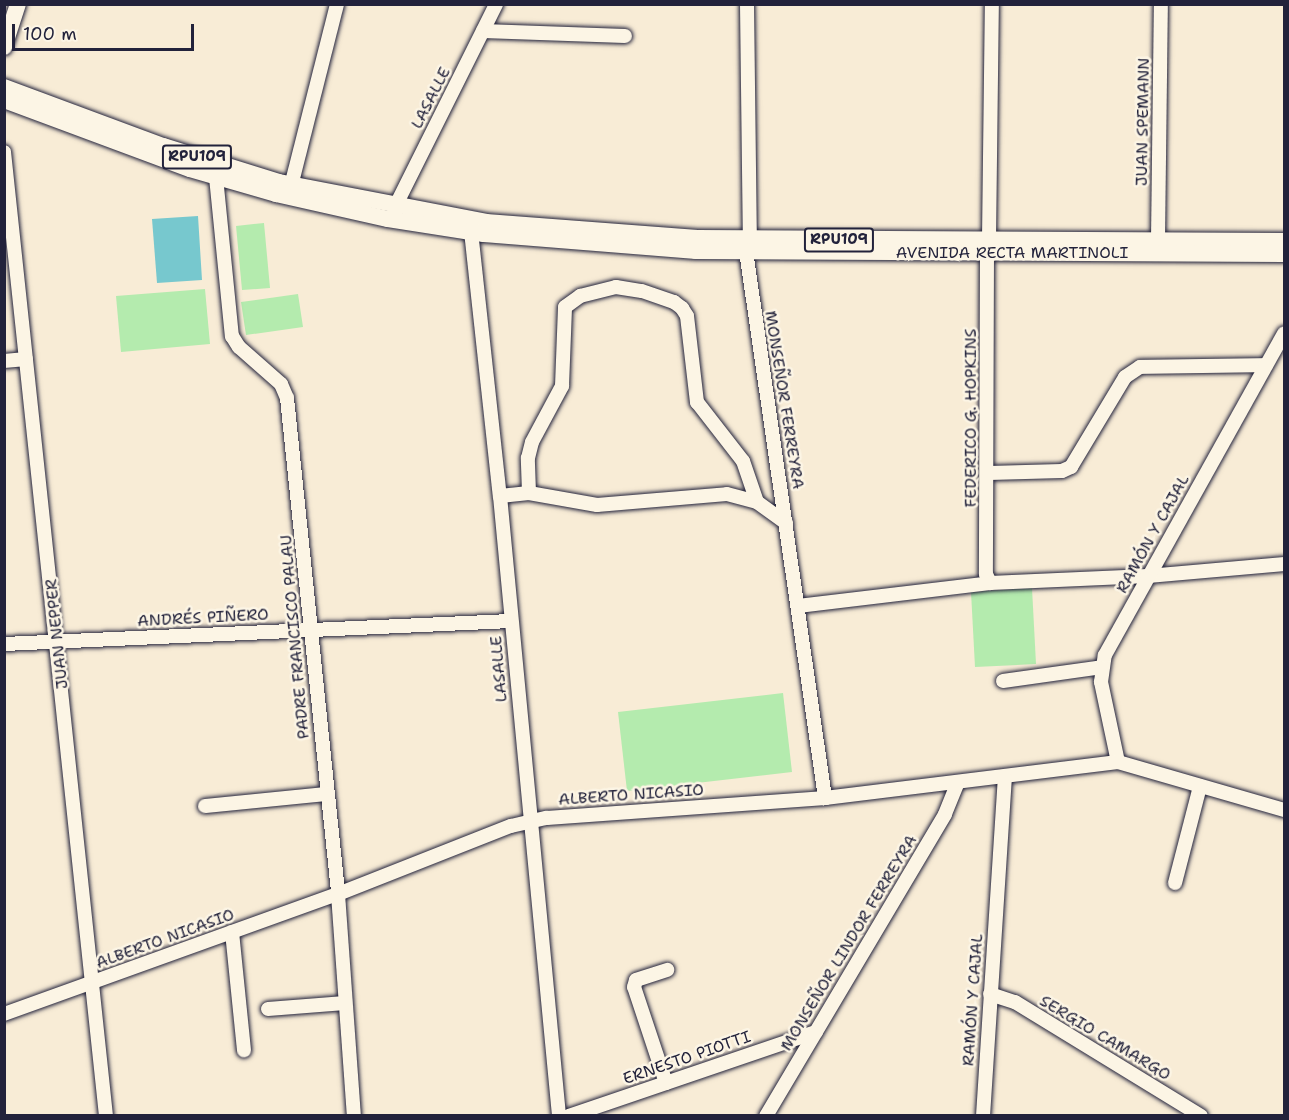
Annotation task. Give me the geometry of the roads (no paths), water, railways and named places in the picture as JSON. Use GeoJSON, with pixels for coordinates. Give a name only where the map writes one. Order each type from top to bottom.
{"type":"FeatureCollection","features":[{"type":"Feature","properties":{"kind":"main road"},"geometry":{"type":"LineString","coordinates":[[4,47],[18,4]]}},
{"type":"Feature","properties":{"kind":"main road","name":"AVENIDA RECTA MARTINOLI"},"geometry":{"type":"LineString","coordinates":[[4,87],[290,191],[395,207],[469,226]]}},
{"type":"Feature","properties":{"kind":"main road","name":"AVENIDA RECTA MARTINOLI"},"geometry":{"type":"LineString","coordinates":[[4,100],[216,177],[469,226],[624,248],[748,245],[988,246],[1284,254]]}},
{"type":"Feature","properties":{"kind":"main road","name":"AVENIDA RECTA MARTINOLI"},"geometry":{"type":"LineString","coordinates":[[988,246],[1158,240],[1284,241]]}},
{"type":"Feature","properties":{"kind":"street","name":"LASALLE"},"geometry":{"type":"LineString","coordinates":[[395,207],[496,4]]}},
{"type":"Feature","properties":{"kind":"street","name":"MONSEÑOR FERREYRA"},"geometry":{"type":"LineString","coordinates":[[747,4],[748,245],[825,798]]}},
{"type":"Feature","properties":{"kind":"street","name":"FEDERICO G. HOPKINS"},"geometry":{"type":"LineString","coordinates":[[990,583],[986,574],[989,473],[988,246],[992,4]]}},
{"type":"Feature","properties":{"kind":"street","name":"JUAN SPEMANN"},"geometry":{"type":"LineString","coordinates":[[1158,240],[1161,4]]}},
{"type":"Feature","properties":{"kind":"street"},"geometry":{"type":"LineString","coordinates":[[290,191],[333,5]]}},
{"type":"Feature","properties":{"kind":"street"},"geometry":{"type":"LineString","coordinates":[[483,31],[625,36]]}},
{"type":"Feature","properties":{"kind":"street","name":"JUAN NEPPER"},"geometry":{"type":"LineString","coordinates":[[4,152],[58,642],[106,1116]]}},
{"type":"Feature","properties":{"kind":"street","name":"PADRE FRANCISCO PALAU"},"geometry":{"type":"LineString","coordinates":[[216,177],[232,336],[239,347],[281,384],[286,398],[338,894],[354,1116]]}},
{"type":"Feature","properties":{"kind":"street","name":"LASALLE"},"geometry":{"type":"LineString","coordinates":[[469,226],[481,309],[500,496],[529,821],[559,1116]]}},
{"type":"Feature","properties":{"kind":"street"},"geometry":{"type":"LineString","coordinates":[[529,493],[528,458],[532,442],[562,386],[565,307],[580,296],[616,287],[653,294],[682,308],[687,316],[698,402],[744,461],[757,502]]}},
{"type":"Feature","properties":{"kind":"street","name":"RAMÓN Y CAJAL"},"geometry":{"type":"LineString","coordinates":[[1102,667],[1149,576],[1284,333]]}},
{"type":"Feature","properties":{"kind":"street"},"geometry":{"type":"LineString","coordinates":[[4,361],[27,359]]}},
{"type":"Feature","properties":{"kind":"street"},"geometry":{"type":"LineString","coordinates":[[989,473],[1062,471],[1071,467],[1125,377],[1140,366],[1266,365]]}},
{"type":"Feature","properties":{"kind":"street"},"geometry":{"type":"LineString","coordinates":[[500,496],[529,493],[597,505],[727,494],[757,502],[786,523]]}},
{"type":"Feature","properties":{"kind":"street"},"geometry":{"type":"LineString","coordinates":[[798,606],[990,583],[1149,576],[1284,564]]}},
{"type":"Feature","properties":{"kind":"street","name":"ANDRÉS PIÑERO"},"geometry":{"type":"LineString","coordinates":[[4,644],[511,621]]}},
{"type":"Feature","properties":{"kind":"street"},"geometry":{"type":"LineString","coordinates":[[1003,681],[1102,667],[1118,762]]}},
{"type":"Feature","properties":{"kind":"street","name":"ALBERTO NICASIO"},"geometry":{"type":"LineString","coordinates":[[4,1014],[338,894],[529,821],[825,798],[957,785],[1118,762],[1284,810]]}},
{"type":"Feature","properties":{"kind":"street","name":"RAMÓN Y CAJAL"},"geometry":{"type":"LineString","coordinates":[[982,1116],[1005,779]]}},
{"type":"Feature","properties":{"kind":"street","name":"MONSEÑOR LINDOR FERREYRA"},"geometry":{"type":"LineString","coordinates":[[766,1116],[945,814],[957,785]]}},
{"type":"Feature","properties":{"kind":"street"},"geometry":{"type":"LineString","coordinates":[[1176,883],[1200,786]]}},
{"type":"Feature","properties":{"kind":"street"},"geometry":{"type":"LineString","coordinates":[[205,806],[326,795]]}},
{"type":"Feature","properties":{"kind":"street"},"geometry":{"type":"LineString","coordinates":[[232,932],[244,1050]]}},
{"type":"Feature","properties":{"kind":"street"},"geometry":{"type":"LineString","coordinates":[[666,1083],[634,987],[636,980],[667,970]]}},
{"type":"Feature","properties":{"kind":"street","name":"SERGIO CAMARGO"},"geometry":{"type":"LineString","coordinates":[[990,994],[1015,1002],[1201,1116]]}},
{"type":"Feature","properties":{"kind":"street"},"geometry":{"type":"LineString","coordinates":[[268,1009],[345,1003]]}},
{"type":"Feature","properties":{"kind":"street","name":"ERNESTO PIOTTI"},"geometry":{"type":"LineString","coordinates":[[569,1116],[816,1032]]}},
{"type":"Feature","properties":{"kind":"water"},"geometry":{"type":"Polygon","coordinates":[[[198,216],[202,280],[157,283],[152,219],[198,216]]]}}]}
